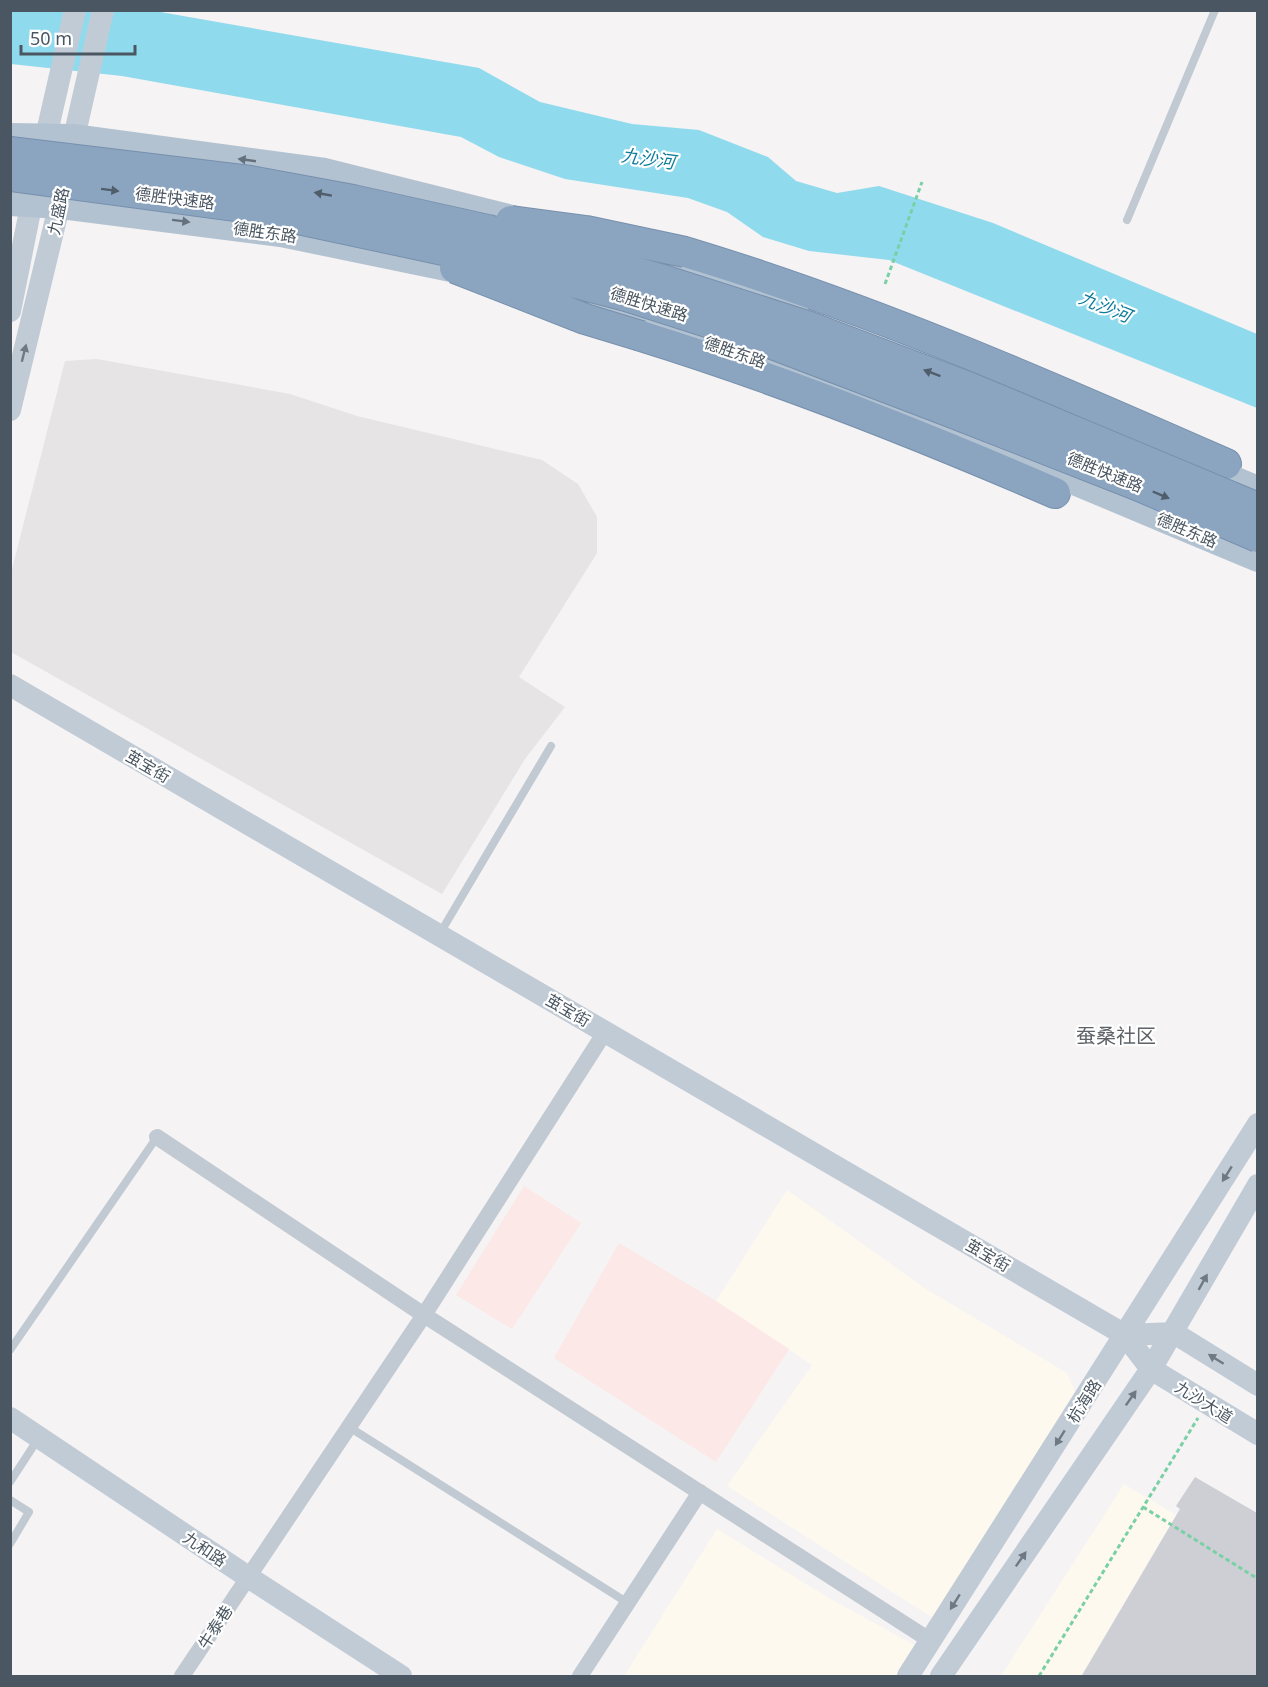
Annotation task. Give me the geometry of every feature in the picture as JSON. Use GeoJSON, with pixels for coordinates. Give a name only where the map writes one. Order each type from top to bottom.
{"type":"FeatureCollection","features":[{"type":"Feature","properties":{"kind":"highway","name":"德胜快速路"},"geometry":{"type":"LineString","coordinates":[[10,152],[249,181],[353,200],[499,233],[663,280],[807,326],[968,387],[1257,508]]}},
{"type":"Feature","properties":{"kind":"highway","name":"德胜快速路"},"geometry":{"type":"LineString","coordinates":[[10,176],[242,207],[476,257],[626,296],[754,338],[1126,481],[1257,537]]}},
{"type":"Feature","properties":{"kind":"highway"},"geometry":{"type":"LineString","coordinates":[[353,200],[586,231],[685,252],[774,279],[1051,387],[1226,464]]}},
{"type":"Feature","properties":{"kind":"highway"},"geometry":{"type":"LineString","coordinates":[[365,233],[585,319],[814,393],[1055,493]]}},
{"type":"Feature","properties":{"kind":"main road"},"geometry":{"type":"LineString","coordinates":[[10,136],[73,137],[325,171],[498,213],[639,254],[878,329],[1257,489]]}},
{"type":"Feature","properties":{"kind":"main road","name":"德胜东路"},"geometry":{"type":"LineString","coordinates":[[21,204],[61,206],[281,234],[444,266],[600,306],[825,382],[977,441],[1257,559]]}},
{"type":"Feature","properties":{"kind":"main road"},"geometry":{"type":"LineString","coordinates":[[1226,464],[1257,480]]}},
{"type":"Feature","properties":{"kind":"main road"},"geometry":{"type":"LineString","coordinates":[[1055,493],[1257,576]]}},
{"type":"Feature","properties":{"kind":"street","name":"九盛路"},"geometry":{"type":"LineString","coordinates":[[10,311],[21,204],[45,137],[75,10]]}},
{"type":"Feature","properties":{"kind":"street","name":"九盛路"},"geometry":{"type":"LineString","coordinates":[[10,410],[61,206],[73,137],[103,10]]}},
{"type":"Feature","properties":{"kind":"street","name":"茧宝街"},"geometry":{"type":"LineString","coordinates":[[10,685],[1125,1335]]}},
{"type":"Feature","properties":{"kind":"street","name":"牛泰巷"},"geometry":{"type":"LineString","coordinates":[[182,1677],[424,1315],[604,1032]]}},
{"type":"Feature","properties":{"kind":"street","name":"杭海路"},"geometry":{"type":"LineString","coordinates":[[908,1677],[1257,1124]]}},
{"type":"Feature","properties":{"kind":"street"},"geometry":{"type":"LineString","coordinates":[[157,1137],[424,1315],[931,1641]]}},
{"type":"Feature","properties":{"kind":"street"},"geometry":{"type":"LineString","coordinates":[[940,1677],[1151,1369],[1174,1333],[1257,1185]]}},
{"type":"Feature","properties":{"kind":"street"},"geometry":{"type":"LineString","coordinates":[[1125,1335],[1174,1333],[1257,1385]]}},
{"type":"Feature","properties":{"kind":"street"},"geometry":{"type":"LineString","coordinates":[[1125,1335],[1151,1369]]}},
{"type":"Feature","properties":{"kind":"street","name":"九沙大道"},"geometry":{"type":"LineString","coordinates":[[1151,1369],[1257,1434]]}},
{"type":"Feature","properties":{"kind":"street","name":"九和路"},"geometry":{"type":"LineString","coordinates":[[10,1418],[401,1677]]}},
{"type":"Feature","properties":{"kind":"street"},"geometry":{"type":"LineString","coordinates":[[580,1677],[700,1492]]}},
{"type":"Feature","properties":{"kind":"lane"},"geometry":{"type":"LineString","coordinates":[[1127,220],[1215,10]]}},
{"type":"Feature","properties":{"kind":"lane"},"geometry":{"type":"LineString","coordinates":[[439,935],[551,746]]}},
{"type":"Feature","properties":{"kind":"lane"},"geometry":{"type":"LineString","coordinates":[[10,1350],[157,1137]]}},
{"type":"Feature","properties":{"kind":"lane"},"geometry":{"type":"LineString","coordinates":[[349,1427],[628,1603]]}},
{"type":"Feature","properties":{"kind":"lane"},"geometry":{"type":"LineString","coordinates":[[10,1482],[39,1437]]}},
{"type":"Feature","properties":{"kind":"lane"},"geometry":{"type":"LineString","coordinates":[[10,1500],[29,1512],[10,1544]]}},
{"type":"Feature","properties":{"kind":"path"},"geometry":{"type":"LineString","coordinates":[[885,284],[922,182]]}},
{"type":"Feature","properties":{"kind":"path"},"geometry":{"type":"LineString","coordinates":[[1039,1677],[1207,1403]]}},
{"type":"Feature","properties":{"kind":"path"},"geometry":{"type":"LineString","coordinates":[[1143,1507],[1257,1579]]}},
{"type":"Feature","properties":{"kind":"shaded area"},"geometry":{"type":"Polygon","coordinates":[[[97,359],[290,394],[357,416],[542,460],[578,484],[597,517],[597,553],[519,677],[565,707],[525,759],[442,894],[11,652],[11,573],[65,361],[97,359]]]}},
{"type":"Feature","properties":{"kind":"shaded area"},"geometry":{"type":"Polygon","coordinates":[[[524,1186],[581,1223],[512,1329],[456,1295],[524,1186]]]}},
{"type":"Feature","properties":{"kind":"shaded area"},"geometry":{"type":"Polygon","coordinates":[[[787,1190],[926,1289],[1067,1373],[1077,1396],[933,1618],[727,1486],[812,1365],[716,1301],[787,1190]]]}},
{"type":"Feature","properties":{"kind":"shaded area"},"geometry":{"type":"Polygon","coordinates":[[[619,1243],[716,1301],[789,1349],[716,1462],[554,1358],[619,1243]]]}},
{"type":"Feature","properties":{"kind":"shaded area"},"geometry":{"type":"Polygon","coordinates":[[[1124,1484],[1176,1515],[1081,1676],[1001,1676],[1124,1484]]]}},
{"type":"Feature","properties":{"kind":"shaded area"},"geometry":{"type":"Polygon","coordinates":[[[717,1529],[829,1598],[927,1652],[912,1676],[624,1676],[717,1529]]]}},
{"type":"Feature","properties":{"kind":"water","name":"九沙河"},"geometry":{"type":"Polygon","coordinates":[[[149,10],[479,68],[540,102],[632,124],[699,130],[768,157],[796,181],[837,193],[879,186],[993,223],[1257,334],[1257,408],[889,260],[809,251],[763,237],[727,212],[688,198],[565,179],[499,157],[461,137],[122,76],[11,64],[11,11],[149,10]]]}},
{"type":"Feature","properties":{"kind":"building"},"geometry":{"type":"Polygon","coordinates":[[[1195,1477],[1257,1513],[1257,1677],[1081,1677],[1180,1509],[1176,1506],[1195,1477]]]}},
{"type":"Feature","properties":{"kind":"district","name":"蚕桑社区"},"geometry":{"type":"Point","coordinates":[1116,1036]}}]}
